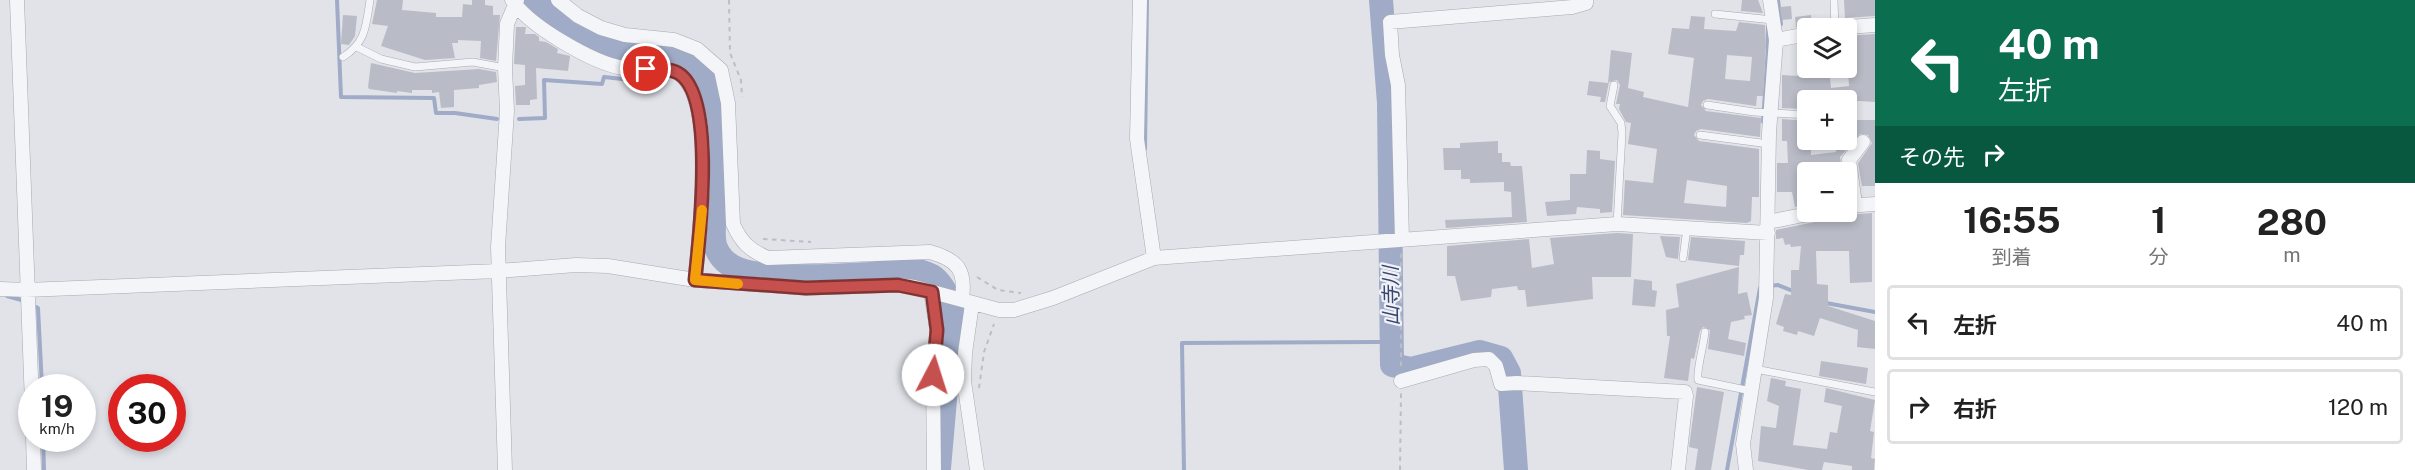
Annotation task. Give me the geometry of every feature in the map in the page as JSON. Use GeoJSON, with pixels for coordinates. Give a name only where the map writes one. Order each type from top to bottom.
{"type":"FeatureCollection","features":[{"type":"Feature","properties":{"kind":"street"},"geometry":{"type":"LineString","coordinates":[[17,0],[30,374]]}},
{"type":"Feature","properties":{"kind":"street"},"geometry":{"type":"LineString","coordinates":[[558,0],[578,16],[601,28],[625,35],[674,40],[697,49],[721,69],[728,103],[733,224],[738,236],[750,249],[768,258],[930,252],[948,258],[958,268],[964,281],[967,302],[964,381],[977,470]]}},
{"type":"Feature","properties":{"kind":"street"},"geometry":{"type":"LineString","coordinates":[[1140,0],[1137,139],[1154,258]]}},
{"type":"Feature","properties":{"kind":"street"},"geometry":{"type":"LineString","coordinates":[[1401,240],[1398,85],[1392,55],[1390,22],[1572,7],[1580,6],[1586,0]]}},
{"type":"Feature","properties":{"kind":"street"},"geometry":{"type":"LineString","coordinates":[[1746,470],[1743,444],[1766,298],[1769,144],[1776,40],[1770,0]]}},
{"type":"Feature","properties":{"kind":"street"},"geometry":{"type":"LineString","coordinates":[[505,470],[498,271],[507,111],[505,68],[507,24],[515,2],[537,24],[577,49],[623,68],[670,70],[680,73],[689,85],[699,121],[703,158],[703,203],[695,280]]}},
{"type":"Feature","properties":{"kind":"street"},"geometry":{"type":"LineString","coordinates":[[1857,26],[1875,25]]}},
{"type":"Feature","properties":{"kind":"street"},"geometry":{"type":"LineString","coordinates":[[1776,40],[1797,36]]}},
{"type":"Feature","properties":{"kind":"street"},"geometry":{"type":"LineString","coordinates":[[1849,162],[1863,142]]}},
{"type":"Feature","properties":{"kind":"street"},"geometry":{"type":"LineString","coordinates":[[1857,205],[1875,204]]}},
{"type":"Feature","properties":{"kind":"street"},"geometry":{"type":"LineString","coordinates":[[0,289],[26,291],[498,271],[586,265],[608,266],[695,280],[806,288],[898,285],[999,310],[1014,309],[1053,298],[1154,258],[1617,224],[1687,228],[1768,227],[1797,218]]}},
{"type":"Feature","properties":{"kind":"street"},"geometry":{"type":"LineString","coordinates":[[932,292],[937,330],[933,375],[934,470]]}},
{"type":"Feature","properties":{"kind":"street"},"geometry":{"type":"LineString","coordinates":[[1401,381],[1474,360],[1489,359],[1496,366],[1501,384],[1685,392],[1678,470]]}},
{"type":"Feature","properties":{"kind":"street"},"geometry":{"type":"LineString","coordinates":[[33,452],[34,470]]}},
{"type":"Feature","properties":{"kind":"lane"},"geometry":{"type":"LineString","coordinates":[[343,57],[357,47],[370,0]]}},
{"type":"Feature","properties":{"kind":"lane"},"geometry":{"type":"LineString","coordinates":[[1834,0],[1835,18]]}},
{"type":"Feature","properties":{"kind":"lane"},"geometry":{"type":"LineString","coordinates":[[1715,14],[1773,20]]}},
{"type":"Feature","properties":{"kind":"lane"},"geometry":{"type":"LineString","coordinates":[[357,47],[381,59],[415,68],[473,62],[505,68]]}},
{"type":"Feature","properties":{"kind":"lane"},"geometry":{"type":"LineString","coordinates":[[1614,85],[1610,106],[1620,123],[1622,133],[1617,224]]}},
{"type":"Feature","properties":{"kind":"lane"},"geometry":{"type":"LineString","coordinates":[[1707,105],[1771,114],[1797,115]]}},
{"type":"Feature","properties":{"kind":"lane"},"geometry":{"type":"LineString","coordinates":[[1700,135],[1769,144]]}},
{"type":"Feature","properties":{"kind":"lane"},"geometry":{"type":"LineString","coordinates":[[1683,258],[1687,228]]}},
{"type":"Feature","properties":{"kind":"lane"},"geometry":{"type":"LineString","coordinates":[[1705,332],[1701,362],[1696,376],[1698,380],[1751,391]]}},
{"type":"Feature","properties":{"kind":"lane"},"geometry":{"type":"LineString","coordinates":[[1755,369],[1875,392]]}},
{"type":"Feature","properties":{"kind":"path"},"geometry":{"type":"LineString","coordinates":[[729,0],[730,53],[741,80],[742,101]]}},
{"type":"Feature","properties":{"kind":"path"},"geometry":{"type":"LineString","coordinates":[[763,239],[817,242]]}},
{"type":"Feature","properties":{"kind":"path"},"geometry":{"type":"LineString","coordinates":[[1400,470],[1401,240]]}},
{"type":"Feature","properties":{"kind":"path"},"geometry":{"type":"LineString","coordinates":[[971,270],[978,279],[998,290],[1029,294]]}},
{"type":"Feature","properties":{"kind":"path"},"geometry":{"type":"LineString","coordinates":[[978,395],[984,352],[999,310]]}},
{"type":"Feature","properties":{"kind":"building"},"geometry":{"type":"Polygon","coordinates":[[[377,0],[403,0],[402,10],[436,13],[436,17],[462,17],[463,4],[472,5],[472,0],[485,0],[485,5],[493,6],[493,15],[500,15],[496,61],[480,58],[481,41],[458,40],[458,43],[452,43],[455,58],[425,60],[381,46],[388,26],[372,24],[377,0]]]}},
{"type":"Feature","properties":{"kind":"building"},"geometry":{"type":"Polygon","coordinates":[[[1742,0],[1758,0],[1763,13],[1741,11],[1742,0]]]}},
{"type":"Feature","properties":{"kind":"building"},"geometry":{"type":"Polygon","coordinates":[[[1844,0],[1875,0],[1875,16],[1845,18],[1844,0]]]}},
{"type":"Feature","properties":{"kind":"building"},"geometry":{"type":"Polygon","coordinates":[[[1791,6],[1792,19],[1782,20],[1780,7],[1791,6]]]}},
{"type":"Feature","properties":{"kind":"building"},"geometry":{"type":"Polygon","coordinates":[[[343,15],[357,16],[355,36],[349,45],[341,44],[343,15]]]}},
{"type":"Feature","properties":{"kind":"building"},"geometry":{"type":"Polygon","coordinates":[[[1811,15],[1811,18],[1797,18],[1796,27],[1795,17],[1811,15]]]}},
{"type":"Feature","properties":{"kind":"building"},"geometry":{"type":"Polygon","coordinates":[[[1691,16],[1705,17],[1704,29],[1736,31],[1739,22],[1765,25],[1763,96],[1757,96],[1756,106],[1708,99],[1701,105],[1706,111],[1761,118],[1760,137],[1701,129],[1694,135],[1699,141],[1759,149],[1759,197],[1752,197],[1751,221],[1747,223],[1623,215],[1625,180],[1653,183],[1657,149],[1628,144],[1631,123],[1626,122],[1619,109],[1620,104],[1616,104],[1620,85],[1617,80],[1609,82],[1605,102],[1600,102],[1601,97],[1587,95],[1589,81],[1608,83],[1611,50],[1632,53],[1628,88],[1644,92],[1643,97],[1688,107],[1694,58],[1668,54],[1672,28],[1689,29],[1691,16]],[[1727,55],[1725,79],[1750,81],[1752,57],[1727,55]],[[1687,180],[1684,203],[1726,207],[1727,186],[1687,180]]]}},
{"type":"Feature","properties":{"kind":"building"},"geometry":{"type":"Polygon","coordinates":[[[516,27],[526,27],[525,34],[535,34],[539,37],[539,41],[558,49],[557,53],[570,56],[568,71],[536,68],[537,99],[530,100],[530,105],[516,105],[515,86],[525,85],[525,65],[514,64],[516,27]]]}},
{"type":"Feature","properties":{"kind":"building"},"geometry":{"type":"Polygon","coordinates":[[[1875,34],[1875,102],[1857,101],[1857,90],[1797,90],[1797,109],[1782,108],[1782,75],[1797,76],[1797,78],[1830,78],[1831,88],[1849,86],[1849,78],[1857,78],[1857,35],[1875,34]]]}},
{"type":"Feature","properties":{"kind":"building"},"geometry":{"type":"Polygon","coordinates":[[[371,63],[415,73],[479,69],[496,72],[497,82],[479,85],[479,88],[454,90],[454,107],[441,108],[439,92],[432,93],[432,90],[412,90],[412,93],[397,91],[397,93],[369,89],[371,63]]]}},
{"type":"Feature","properties":{"kind":"building"},"geometry":{"type":"Polygon","coordinates":[[[1782,119],[1797,120],[1797,150],[1811,150],[1811,155],[1846,150],[1840,157],[1841,162],[1797,162],[1797,207],[1795,207],[1792,192],[1777,192],[1777,163],[1788,163],[1787,141],[1782,141],[1782,119]]]}},
{"type":"Feature","properties":{"kind":"building"},"geometry":{"type":"Polygon","coordinates":[[[1857,120],[1875,120],[1875,186],[1862,186],[1858,163],[1872,143],[1868,135],[1860,134],[1857,137],[1857,120]]]}},
{"type":"Feature","properties":{"kind":"building"},"geometry":{"type":"Polygon","coordinates":[[[1498,141],[1498,153],[1502,153],[1502,162],[1510,162],[1511,166],[1522,166],[1527,222],[1446,228],[1445,220],[1512,217],[1511,192],[1504,191],[1504,182],[1470,183],[1470,179],[1461,179],[1461,170],[1444,170],[1443,148],[1460,148],[1460,143],[1498,141]]]}},
{"type":"Feature","properties":{"kind":"building"},"geometry":{"type":"Polygon","coordinates":[[[1587,150],[1600,151],[1600,159],[1615,161],[1612,212],[1600,213],[1600,209],[1577,207],[1576,214],[1547,216],[1545,202],[1570,200],[1570,174],[1586,174],[1587,150]]]}},
{"type":"Feature","properties":{"kind":"building"},"geometry":{"type":"Polygon","coordinates":[[[1872,213],[1872,282],[1850,283],[1849,251],[1816,251],[1817,284],[1828,285],[1828,306],[1875,321],[1875,349],[1857,347],[1858,330],[1820,318],[1814,336],[1798,331],[1797,335],[1783,331],[1784,327],[1776,324],[1785,294],[1791,295],[1791,270],[1799,270],[1801,246],[1785,245],[1783,238],[1776,239],[1776,230],[1815,222],[1857,222],[1857,214],[1872,213]]]}},
{"type":"Feature","properties":{"kind":"building"},"geometry":{"type":"Polygon","coordinates":[[[1633,234],[1631,277],[1592,277],[1593,299],[1527,307],[1525,290],[1518,290],[1517,286],[1492,289],[1491,297],[1461,301],[1455,276],[1447,276],[1447,246],[1529,239],[1532,268],[1554,264],[1550,238],[1633,234]]]}},
{"type":"Feature","properties":{"kind":"building"},"geometry":{"type":"Polygon","coordinates":[[[1660,236],[1680,237],[1678,259],[1666,257],[1660,236]]]}},
{"type":"Feature","properties":{"kind":"building"},"geometry":{"type":"Polygon","coordinates":[[[1691,237],[1745,241],[1744,255],[1740,255],[1739,266],[1688,260],[1691,237]]]}},
{"type":"Feature","properties":{"kind":"building"},"geometry":{"type":"Polygon","coordinates":[[[1739,267],[1738,294],[1747,292],[1752,315],[1731,322],[1728,339],[1746,343],[1744,356],[1708,349],[1710,330],[1703,327],[1700,331],[1694,359],[1691,358],[1688,381],[1664,378],[1670,336],[1667,336],[1666,310],[1679,307],[1676,284],[1739,267]]]}},
{"type":"Feature","properties":{"kind":"building"},"geometry":{"type":"Polygon","coordinates":[[[1634,279],[1652,281],[1652,290],[1657,291],[1655,307],[1632,305],[1634,279]]]}},
{"type":"Feature","properties":{"kind":"building"},"geometry":{"type":"Polygon","coordinates":[[[1821,361],[1868,368],[1866,384],[1819,376],[1821,361]]]}},
{"type":"Feature","properties":{"kind":"building"},"geometry":{"type":"Polygon","coordinates":[[[1771,378],[1786,381],[1785,386],[1801,389],[1793,445],[1827,449],[1830,432],[1837,433],[1842,406],[1824,402],[1826,388],[1875,400],[1870,431],[1874,432],[1871,458],[1875,459],[1874,470],[1852,470],[1852,466],[1824,462],[1822,470],[1808,470],[1758,461],[1761,426],[1776,428],[1779,406],[1767,401],[1771,378]]]}},
{"type":"Feature","properties":{"kind":"building"},"geometry":{"type":"Polygon","coordinates":[[[1697,387],[1724,392],[1711,470],[1695,470],[1698,449],[1689,447],[1697,387]]]}},
{"type":"Feature","properties":{"kind":"waterway"},"geometry":{"type":"LineString","coordinates":[[337,0],[341,97],[434,98],[436,113],[455,113],[497,119]]}},
{"type":"Feature","properties":{"kind":"waterway"},"geometry":{"type":"LineString","coordinates":[[534,0],[560,25],[592,43],[607,47],[658,51],[687,61],[699,71],[707,86],[717,135],[718,185],[714,242],[720,255],[728,263],[738,269],[784,276],[839,276],[909,270],[925,273],[939,282],[953,309],[939,468]]}},
{"type":"Feature","properties":{"kind":"waterway"},"geometry":{"type":"LineString","coordinates":[[1145,149],[1147,0]]}},
{"type":"Feature","properties":{"kind":"waterway","name":"山寺川"},"geometry":{"type":"LineString","coordinates":[[1381,0],[1389,103],[1392,365],[1411,369],[1480,352],[1501,358],[1509,373],[1516,470]]}},
{"type":"Feature","properties":{"kind":"waterway"},"geometry":{"type":"LineString","coordinates":[[1778,0],[1781,24],[1778,24]]}},
{"type":"Feature","properties":{"kind":"waterway"},"geometry":{"type":"LineString","coordinates":[[1763,122],[1768,27]]}},
{"type":"Feature","properties":{"kind":"waterway"},"geometry":{"type":"LineString","coordinates":[[519,119],[545,118],[544,80],[602,84],[604,77],[659,83]]}},
{"type":"Feature","properties":{"kind":"waterway"},"geometry":{"type":"LineString","coordinates":[[1769,286],[1778,285],[1793,291]]}},
{"type":"Feature","properties":{"kind":"waterway"},"geometry":{"type":"LineString","coordinates":[[1727,470],[1760,288]]}},
{"type":"Feature","properties":{"kind":"waterway"},"geometry":{"type":"LineString","coordinates":[[7,296],[25,301]]}},
{"type":"Feature","properties":{"kind":"waterway"},"geometry":{"type":"LineString","coordinates":[[1826,303],[1875,312]]}},
{"type":"Feature","properties":{"kind":"waterway"},"geometry":{"type":"LineString","coordinates":[[32,305],[38,308],[41,374]]}},
{"type":"Feature","properties":{"kind":"waterway"},"geometry":{"type":"LineString","coordinates":[[1184,470],[1182,343],[1379,342]]}},
{"type":"Feature","properties":{"kind":"waterway"},"geometry":{"type":"LineString","coordinates":[[43,452],[44,470]]}},
{"type":"Feature","properties":{"kind":"slow traffic"},"geometry":{"type":"LineString","coordinates":[[702,210],[695,280],[738,284]]}},
{"type":"Feature","properties":{"kind":"route"},"geometry":{"type":"LineString","coordinates":[[646,69],[670,70],[680,73],[689,85],[695,100],[703,158],[703,203],[695,280],[806,288],[898,285],[932,292],[937,330],[933,375]]}}]}
